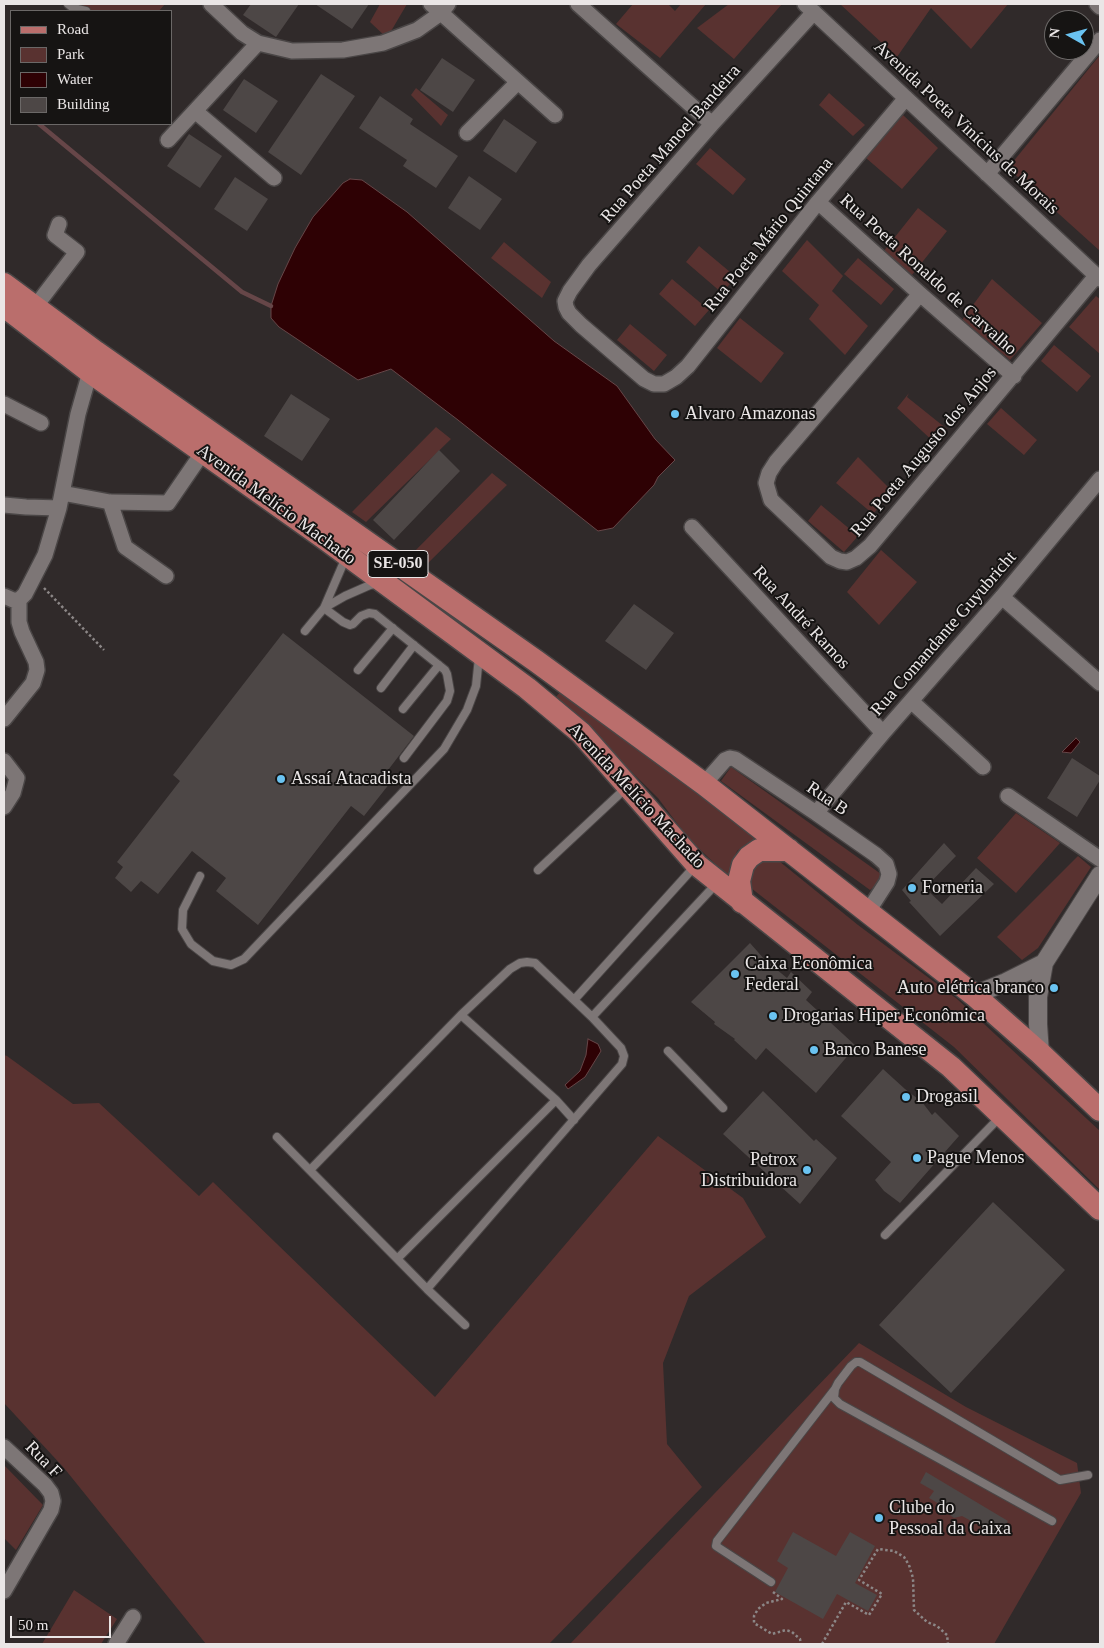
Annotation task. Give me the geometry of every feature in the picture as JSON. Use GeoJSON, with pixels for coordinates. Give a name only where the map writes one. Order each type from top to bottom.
{"type":"FeatureCollection","features":[{"type":"Feature","properties":{"kind":"main road","name":"Avenida Melício Machado"},"geometry":{"type":"LineString","coordinates":[[4,284],[96,352],[536,661],[704,784],[974,996],[1100,1110]]}},
{"type":"Feature","properties":{"kind":"main road","name":"Avenida Melício Machado"},"geometry":{"type":"LineString","coordinates":[[4,306],[90,372],[347,555],[479,654],[528,688],[581,733],[697,865],[951,1067],[1100,1209]]}},
{"type":"Feature","properties":{"kind":"main road"},"geometry":{"type":"LineString","coordinates":[[742,902],[739,881],[743,865],[749,857],[758,850],[789,850]]}},
{"type":"Feature","properties":{"kind":"street"},"geometry":{"type":"LineString","coordinates":[[211,4],[242,33],[258,43],[292,51],[343,50],[383,43],[417,30],[440,7],[555,115]]}},
{"type":"Feature","properties":{"kind":"street"},"geometry":{"type":"LineString","coordinates":[[578,4],[712,124]]}},
{"type":"Feature","properties":{"kind":"street"},"geometry":{"type":"LineString","coordinates":[[1097,4],[1100,7]]}},
{"type":"Feature","properties":{"kind":"street","name":"Rua Poeta Manoel Bandeira"},"geometry":{"type":"LineString","coordinates":[[654,384],[644,379],[581,325],[569,313],[565,301],[589,265],[810,8]]}},
{"type":"Feature","properties":{"kind":"street","name":"Avenida Poeta Vinícius de Morais"},"geometry":{"type":"LineString","coordinates":[[810,8],[1098,278]]}},
{"type":"Feature","properties":{"kind":"street"},"geometry":{"type":"LineString","coordinates":[[987,174],[1100,40]]}},
{"type":"Feature","properties":{"kind":"street"},"geometry":{"type":"LineString","coordinates":[[168,140],[258,43]]}},
{"type":"Feature","properties":{"kind":"street"},"geometry":{"type":"LineString","coordinates":[[467,133],[518,82]]}},
{"type":"Feature","properties":{"kind":"street","name":"Rua Poeta Mário Quintana"},"geometry":{"type":"LineString","coordinates":[[654,384],[664,384],[676,377],[688,366],[818,202],[906,98]]}},
{"type":"Feature","properties":{"kind":"street"},"geometry":{"type":"LineString","coordinates":[[195,111],[274,178]]}},
{"type":"Feature","properties":{"kind":"street","name":"Rua Poeta Ronaldo de Carvalho"},"geometry":{"type":"LineString","coordinates":[[818,202],[1014,376]]}},
{"type":"Feature","properties":{"kind":"street"},"geometry":{"type":"LineString","coordinates":[[35,307],[77,252],[54,235],[59,224]]}},
{"type":"Feature","properties":{"kind":"street","name":"Rua Poeta Augusto dos Anjos"},"geometry":{"type":"LineString","coordinates":[[920,294],[776,462],[769,473],[766,483],[771,500],[831,557],[847,562],[856,558],[870,546],[1098,278]]}},
{"type":"Feature","properties":{"kind":"street"},"geometry":{"type":"LineString","coordinates":[[4,719],[33,682],[37,670],[36,662],[22,632],[11,598],[25,594],[45,555],[61,501],[78,414],[90,372]]}},
{"type":"Feature","properties":{"kind":"street"},"geometry":{"type":"LineString","coordinates":[[4,404],[41,423]]}},
{"type":"Feature","properties":{"kind":"street"},"geometry":{"type":"LineString","coordinates":[[4,505],[26,507],[61,501],[168,503],[203,452]]}},
{"type":"Feature","properties":{"kind":"street","name":"Rua Comandante Guyubricht"},"geometry":{"type":"LineString","coordinates":[[816,813],[1100,480]]}},
{"type":"Feature","properties":{"kind":"street"},"geometry":{"type":"LineString","coordinates":[[110,502],[125,547],[166,576]]}},
{"type":"Feature","properties":{"kind":"street","name":"Rua André Ramos"},"geometry":{"type":"LineString","coordinates":[[692,527],[883,733]]}},
{"type":"Feature","properties":{"kind":"street"},"geometry":{"type":"LineString","coordinates":[[1002,597],[1100,682]]}},
{"type":"Feature","properties":{"kind":"street"},"geometry":{"type":"LineString","coordinates":[[911,701],[983,766]]}},
{"type":"Feature","properties":{"kind":"street","name":"Rua B"},"geometry":{"type":"LineString","coordinates":[[704,784],[724,760],[735,759],[816,813],[886,864],[889,874],[887,882],[868,913]]}},
{"type":"Feature","properties":{"kind":"street"},"geometry":{"type":"LineString","coordinates":[[4,761],[17,778],[13,793],[4,807]]}},
{"type":"Feature","properties":{"kind":"street"},"geometry":{"type":"LineString","coordinates":[[1008,796],[1100,859]]}},
{"type":"Feature","properties":{"kind":"street"},"geometry":{"type":"LineString","coordinates":[[1040,1054],[1038,998],[1044,963],[1100,875]]}},
{"type":"Feature","properties":{"kind":"street"},"geometry":{"type":"LineString","coordinates":[[974,996],[1044,963]]}},
{"type":"Feature","properties":{"kind":"street","name":"Rua F"},"geometry":{"type":"LineString","coordinates":[[4,1447],[45,1485],[53,1501],[51,1510],[4,1591]]}},
{"type":"Feature","properties":{"kind":"street"},"geometry":{"type":"LineString","coordinates":[[116,1644],[133,1617]]}},
{"type":"Feature","properties":{"kind":"lane"},"geometry":{"type":"LineString","coordinates":[[68,4],[73,8],[82,10]]}},
{"type":"Feature","properties":{"kind":"lane"},"geometry":{"type":"LineString","coordinates":[[305,631],[324,608],[347,555]]}},
{"type":"Feature","properties":{"kind":"lane"},"geometry":{"type":"LineString","coordinates":[[324,608],[362,588],[383,582]]}},
{"type":"Feature","properties":{"kind":"lane"},"geometry":{"type":"LineString","coordinates":[[324,608],[347,625],[353,624],[361,616],[369,613],[375,614],[448,674],[450,691],[447,701],[404,758]]}},
{"type":"Feature","properties":{"kind":"lane"},"geometry":{"type":"LineString","coordinates":[[358,670],[393,628]]}},
{"type":"Feature","properties":{"kind":"lane"},"geometry":{"type":"LineString","coordinates":[[380,688],[414,645]]}},
{"type":"Feature","properties":{"kind":"lane"},"geometry":{"type":"LineString","coordinates":[[200,876],[182,910],[182,929],[191,944],[213,961],[231,965],[244,959],[444,749],[468,710],[476,686],[479,654]]}},
{"type":"Feature","properties":{"kind":"lane"},"geometry":{"type":"LineString","coordinates":[[403,709],[439,665]]}},
{"type":"Feature","properties":{"kind":"lane"},"geometry":{"type":"LineString","coordinates":[[538,870],[628,786]]}},
{"type":"Feature","properties":{"kind":"lane"},"geometry":{"type":"LineString","coordinates":[[574,1000],[697,865]]}},
{"type":"Feature","properties":{"kind":"lane"},"geometry":{"type":"LineString","coordinates":[[592,1017],[718,882]]}},
{"type":"Feature","properties":{"kind":"lane"},"geometry":{"type":"LineString","coordinates":[[310,1170],[461,1015],[510,969],[527,962],[535,963],[592,1017],[620,1048],[624,1056],[622,1064],[427,1289]]}},
{"type":"Feature","properties":{"kind":"lane"},"geometry":{"type":"LineString","coordinates":[[461,1015],[556,1100],[574,1120]]}},
{"type":"Feature","properties":{"kind":"lane"},"geometry":{"type":"LineString","coordinates":[[668,1051],[723,1108]]}},
{"type":"Feature","properties":{"kind":"lane"},"geometry":{"type":"LineString","coordinates":[[398,1258],[556,1100]]}},
{"type":"Feature","properties":{"kind":"lane"},"geometry":{"type":"LineString","coordinates":[[885,1235],[1002,1115]]}},
{"type":"Feature","properties":{"kind":"lane"},"geometry":{"type":"LineString","coordinates":[[277,1137],[427,1289],[465,1324]]}},
{"type":"Feature","properties":{"kind":"lane"},"geometry":{"type":"LineString","coordinates":[[773,1585],[716,1546],[850,1366],[856,1362],[860,1362],[1060,1480],[1088,1475]]}},
{"type":"Feature","properties":{"kind":"lane"},"geometry":{"type":"LineString","coordinates":[[834,1389],[834,1398],[840,1404],[1052,1521]]}},
{"type":"Feature","properties":{"kind":"path"},"geometry":{"type":"LineString","coordinates":[[34,578],[104,650]]}},
{"type":"Feature","properties":{"kind":"path"},"geometry":{"type":"LineString","coordinates":[[822,1644],[846,1602],[869,1615],[882,1594],[859,1580],[878,1549],[894,1551],[904,1557],[913,1578],[914,1610],[927,1622],[937,1626],[947,1635],[948,1644]]}},
{"type":"Feature","properties":{"kind":"path"},"geometry":{"type":"LineString","coordinates":[[773,1585],[773,1594],[782,1599],[766,1603],[758,1609],[754,1616],[754,1623],[772,1634],[786,1630],[792,1632],[800,1639],[801,1644]]}},
{"type":"Feature","properties":{"kind":"green space"},"geometry":{"type":"Polygon","coordinates":[[[62,4],[165,4],[160,10],[70,10],[62,4]]]}},
{"type":"Feature","properties":{"kind":"green space"},"geometry":{"type":"Polygon","coordinates":[[[380,4],[407,4],[387,38],[370,22],[380,4]]]}},
{"type":"Feature","properties":{"kind":"green space"},"geometry":{"type":"Polygon","coordinates":[[[633,4],[668,4],[675,11],[681,4],[706,4],[660,58],[616,24],[633,4]]]}},
{"type":"Feature","properties":{"kind":"green space"},"geometry":{"type":"Polygon","coordinates":[[[729,4],[782,4],[734,59],[697,28],[729,4]]]}},
{"type":"Feature","properties":{"kind":"green space"},"geometry":{"type":"Polygon","coordinates":[[[840,4],[1008,4],[971,49],[931,8],[897,57],[840,4]]]}},
{"type":"Feature","properties":{"kind":"green space"},"geometry":{"type":"Polygon","coordinates":[[[1100,55],[1100,251],[1008,168],[1100,55]]]}},
{"type":"Feature","properties":{"kind":"green space"},"geometry":{"type":"Polygon","coordinates":[[[416,88],[448,115],[441,126],[411,95],[416,88]]]}},
{"type":"Feature","properties":{"kind":"green space"},"geometry":{"type":"Polygon","coordinates":[[[829,93],[865,125],[853,136],[819,105],[829,93]]]}},
{"type":"Feature","properties":{"kind":"green space"},"geometry":{"type":"Polygon","coordinates":[[[903,115],[938,148],[902,189],[866,158],[903,115]]]}},
{"type":"Feature","properties":{"kind":"green space"},"geometry":{"type":"Polygon","coordinates":[[[710,148],[746,179],[733,195],[696,164],[710,148]]]}},
{"type":"Feature","properties":{"kind":"green space"},"geometry":{"type":"Polygon","coordinates":[[[918,208],[947,231],[912,275],[883,252],[918,208]]]}},
{"type":"Feature","properties":{"kind":"green space"},"geometry":{"type":"Polygon","coordinates":[[[807,240],[843,276],[832,291],[868,326],[845,355],[809,319],[819,305],[782,271],[807,240]]]}},
{"type":"Feature","properties":{"kind":"green space"},"geometry":{"type":"Polygon","coordinates":[[[504,242],[551,282],[542,298],[491,258],[504,242]]]}},
{"type":"Feature","properties":{"kind":"green space"},"geometry":{"type":"Polygon","coordinates":[[[699,246],[736,277],[722,293],[686,262],[699,246]]]}},
{"type":"Feature","properties":{"kind":"green space"},"geometry":{"type":"Polygon","coordinates":[[[858,258],[894,289],[881,305],[844,274],[858,258]]]}},
{"type":"Feature","properties":{"kind":"green space"},"geometry":{"type":"Polygon","coordinates":[[[672,279],[709,310],[695,326],[659,294],[672,279]]]}},
{"type":"Feature","properties":{"kind":"green space"},"geometry":{"type":"Polygon","coordinates":[[[992,279],[1042,323],[1010,360],[962,320],[992,279]]]}},
{"type":"Feature","properties":{"kind":"green space"},"geometry":{"type":"Polygon","coordinates":[[[1096,296],[1100,299],[1100,354],[1069,327],[1096,296]]]}},
{"type":"Feature","properties":{"kind":"green space"},"geometry":{"type":"Polygon","coordinates":[[[740,318],[784,353],[761,383],[717,348],[740,318]]]}},
{"type":"Feature","properties":{"kind":"green space"},"geometry":{"type":"Polygon","coordinates":[[[630,324],[667,355],[654,371],[617,340],[630,324]]]}},
{"type":"Feature","properties":{"kind":"green space"},"geometry":{"type":"Polygon","coordinates":[[[1054,345],[1091,376],[1077,392],[1041,361],[1054,345]]]}},
{"type":"Feature","properties":{"kind":"green space"},"geometry":{"type":"Polygon","coordinates":[[[909,393],[907,397],[947,429],[935,443],[897,408],[909,393]]]}},
{"type":"Feature","properties":{"kind":"green space"},"geometry":{"type":"Polygon","coordinates":[[[1001,408],[1037,440],[1024,455],[987,424],[1001,408]]]}},
{"type":"Feature","properties":{"kind":"green space"},"geometry":{"type":"Polygon","coordinates":[[[436,427],[451,439],[366,522],[352,512],[436,427]]]}},
{"type":"Feature","properties":{"kind":"green space"},"geometry":{"type":"Polygon","coordinates":[[[858,457],[893,492],[873,514],[836,483],[858,457]]]}},
{"type":"Feature","properties":{"kind":"green space"},"geometry":{"type":"Polygon","coordinates":[[[492,473],[507,485],[423,568],[408,558],[492,473]]]}},
{"type":"Feature","properties":{"kind":"green space"},"geometry":{"type":"Polygon","coordinates":[[[821,505],[858,536],[844,552],[808,521],[821,505]]]}},
{"type":"Feature","properties":{"kind":"green space"},"geometry":{"type":"Polygon","coordinates":[[[881,550],[917,582],[879,625],[847,592],[881,550]]]}},
{"type":"Feature","properties":{"kind":"green space"},"geometry":{"type":"Polygon","coordinates":[[[562,690],[766,835],[746,844],[737,851],[730,878],[688,838],[658,798],[556,697],[562,690]]]}},
{"type":"Feature","properties":{"kind":"green space"},"geometry":{"type":"Polygon","coordinates":[[[731,767],[881,874],[879,883],[870,890],[721,781],[731,767]]]}},
{"type":"Feature","properties":{"kind":"green space"},"geometry":{"type":"Polygon","coordinates":[[[1016,813],[1060,843],[1016,893],[977,858],[1016,813]]]}},
{"type":"Feature","properties":{"kind":"green space"},"geometry":{"type":"Polygon","coordinates":[[[1078,856],[1091,867],[1038,948],[1022,960],[997,937],[1078,856]]]}},
{"type":"Feature","properties":{"kind":"green space"},"geometry":{"type":"Polygon","coordinates":[[[774,857],[858,925],[957,999],[1100,1131],[1100,1190],[954,1047],[751,888],[747,877],[754,861],[774,857]]]}},
{"type":"Feature","properties":{"kind":"green space"},"geometry":{"type":"Polygon","coordinates":[[[4,1055],[73,1104],[99,1103],[199,1196],[213,1182],[435,1397],[658,1136],[743,1198],[766,1237],[689,1296],[663,1363],[667,1444],[702,1487],[549,1644],[206,1644],[64,1468],[4,1403],[4,1055]]]}},
{"type":"Feature","properties":{"kind":"green space","name":"Clube do Pessoal da Caixa"},"geometry":{"type":"Polygon","coordinates":[[[859,1343],[966,1407],[1077,1463],[1081,1493],[994,1644],[570,1644],[859,1343]]]}},
{"type":"Feature","properties":{"kind":"green space"},"geometry":{"type":"Polygon","coordinates":[[[4,1465],[43,1505],[16,1550],[4,1538],[4,1465]]]}},
{"type":"Feature","properties":{"kind":"green space"},"geometry":{"type":"Polygon","coordinates":[[[74,1590],[117,1619],[101,1644],[42,1644],[74,1590]]]}},
{"type":"Feature","properties":{"kind":"water"},"geometry":{"type":"Polygon","coordinates":[[[350,179],[362,180],[407,212],[554,341],[617,386],[655,439],[675,460],[613,528],[598,531],[391,369],[358,380],[279,327],[271,318],[271,306],[278,284],[295,248],[313,217],[343,183],[350,179]]]}},
{"type":"Feature","properties":{"kind":"water"},"geometry":{"type":"Polygon","coordinates":[[[1076,738],[1080,742],[1071,753],[1062,752],[1076,738]]]}},
{"type":"Feature","properties":{"kind":"water"},"geometry":{"type":"Polygon","coordinates":[[[588,1039],[598,1044],[601,1051],[585,1077],[568,1089],[565,1085],[580,1071],[586,1055],[588,1039]]]}},
{"type":"Feature","properties":{"kind":"building"},"geometry":{"type":"Polygon","coordinates":[[[251,4],[299,4],[276,37],[243,15],[251,4]]]}},
{"type":"Feature","properties":{"kind":"building"},"geometry":{"type":"Polygon","coordinates":[[[315,4],[369,4],[352,29],[315,4]]]}},
{"type":"Feature","properties":{"kind":"building"},"geometry":{"type":"Polygon","coordinates":[[[442,58],[475,80],[453,112],[420,90],[442,58]]]}},
{"type":"Feature","properties":{"kind":"building"},"geometry":{"type":"Polygon","coordinates":[[[321,74],[355,96],[301,175],[268,152],[321,74]]]}},
{"type":"Feature","properties":{"kind":"building"},"geometry":{"type":"Polygon","coordinates":[[[244,79],[278,101],[256,133],[223,110],[244,79]]]}},
{"type":"Feature","properties":{"kind":"building"},"geometry":{"type":"Polygon","coordinates":[[[380,96],[413,119],[410,124],[458,156],[436,188],[403,166],[407,160],[359,128],[380,96]]]}},
{"type":"Feature","properties":{"kind":"building"},"geometry":{"type":"Polygon","coordinates":[[[504,119],[537,142],[516,173],[483,151],[504,119]]]}},
{"type":"Feature","properties":{"kind":"building"},"geometry":{"type":"Polygon","coordinates":[[[189,134],[222,156],[200,188],[167,166],[189,134]]]}},
{"type":"Feature","properties":{"kind":"building"},"geometry":{"type":"Polygon","coordinates":[[[469,176],[502,199],[480,230],[448,208],[469,176]]]}},
{"type":"Feature","properties":{"kind":"building"},"geometry":{"type":"Polygon","coordinates":[[[235,177],[268,199],[247,231],[214,209],[235,177]]]}},
{"type":"Feature","properties":{"kind":"building"},"geometry":{"type":"Polygon","coordinates":[[[291,394],[330,419],[302,461],[264,436],[291,394]]]}},
{"type":"Feature","properties":{"kind":"building"},"geometry":{"type":"Polygon","coordinates":[[[439,450],[460,471],[394,540],[373,520],[439,450]]]}},
{"type":"Feature","properties":{"kind":"building"},"geometry":{"type":"Polygon","coordinates":[[[634,604],[674,633],[646,670],[605,641],[634,604]]]}},
{"type":"Feature","properties":{"kind":"building","name":"Assaí Atacadista"},"geometry":{"type":"Polygon","coordinates":[[[283,633],[414,736],[382,778],[390,783],[364,816],[351,806],[258,925],[216,891],[226,878],[192,851],[158,894],[141,881],[131,892],[115,878],[123,867],[117,862],[180,781],[173,775],[283,633]]]}},
{"type":"Feature","properties":{"kind":"building"},"geometry":{"type":"Polygon","coordinates":[[[1072,758],[1100,776],[1100,780],[1077,817],[1047,798],[1072,758]]]}},
{"type":"Feature","properties":{"kind":"building"},"geometry":{"type":"Polygon","coordinates":[[[944,843],[956,856],[925,888],[942,904],[976,868],[994,884],[940,936],[909,902],[911,901],[902,890],[944,843]]]}},
{"type":"Feature","properties":{"kind":"building"},"geometry":{"type":"Polygon","coordinates":[[[750,943],[765,960],[787,978],[791,972],[812,992],[806,1000],[856,1046],[816,1093],[766,1048],[756,1060],[735,1039],[714,1024],[715,1022],[691,1002],[750,943]]]}},
{"type":"Feature","properties":{"kind":"building"},"geometry":{"type":"Polygon","coordinates":[[[883,1069],[922,1102],[932,1115],[935,1112],[959,1136],[900,1203],[884,1191],[875,1180],[891,1162],[841,1116],[883,1069]]]}},
{"type":"Feature","properties":{"kind":"building"},"geometry":{"type":"Polygon","coordinates":[[[763,1091],[814,1141],[816,1139],[837,1158],[800,1204],[723,1134],[763,1091]]]}},
{"type":"Feature","properties":{"kind":"building"},"geometry":{"type":"Polygon","coordinates":[[[993,1202],[1065,1270],[951,1393],[879,1325],[993,1202]]]}},
{"type":"Feature","properties":{"kind":"building"},"geometry":{"type":"Polygon","coordinates":[[[926,1472],[1008,1521],[1000,1534],[974,1519],[973,1522],[962,1516],[954,1518],[950,1515],[948,1509],[929,1498],[934,1491],[920,1483],[926,1472]]]}},
{"type":"Feature","properties":{"kind":"building"},"geometry":{"type":"Polygon","coordinates":[[[793,1532],[836,1556],[850,1532],[875,1546],[855,1583],[877,1595],[868,1611],[837,1594],[823,1619],[775,1592],[788,1568],[777,1561],[793,1532]]]}},
{"type":"Feature","properties":{"kind":"waterway"},"geometry":{"type":"LineString","coordinates":[[40,125],[242,292],[271,306]]}},
{"type":"Feature","properties":{"kind":"place","name":"Alvaro Amazonas"},"geometry":{"type":"Point","coordinates":[675,414]}},
{"type":"Feature","properties":{"kind":"place","name":"Assaí Atacadista"},"geometry":{"type":"Point","coordinates":[281,779]}},
{"type":"Feature","properties":{"kind":"place","name":"Forneria"},"geometry":{"type":"Point","coordinates":[912,888]}},
{"type":"Feature","properties":{"kind":"place","name":"Caixa Econômica Federal"},"geometry":{"type":"Point","coordinates":[735,974]}},
{"type":"Feature","properties":{"kind":"place","name":"Auto elétrica branco"},"geometry":{"type":"Point","coordinates":[1054,988]}},
{"type":"Feature","properties":{"kind":"place","name":"Drogarias Hiper Econômica"},"geometry":{"type":"Point","coordinates":[773,1016]}},
{"type":"Feature","properties":{"kind":"place","name":"Banco Banese"},"geometry":{"type":"Point","coordinates":[814,1050]}},
{"type":"Feature","properties":{"kind":"place","name":"Drogasil"},"geometry":{"type":"Point","coordinates":[906,1097]}},
{"type":"Feature","properties":{"kind":"place","name":"Pague Menos"},"geometry":{"type":"Point","coordinates":[917,1158]}},
{"type":"Feature","properties":{"kind":"place","name":"Petrox Distribuidora"},"geometry":{"type":"Point","coordinates":[807,1170]}},
{"type":"Feature","properties":{"kind":"place","name":"Clube do Pessoal da Caixa"},"geometry":{"type":"Point","coordinates":[879,1518]}}]}
